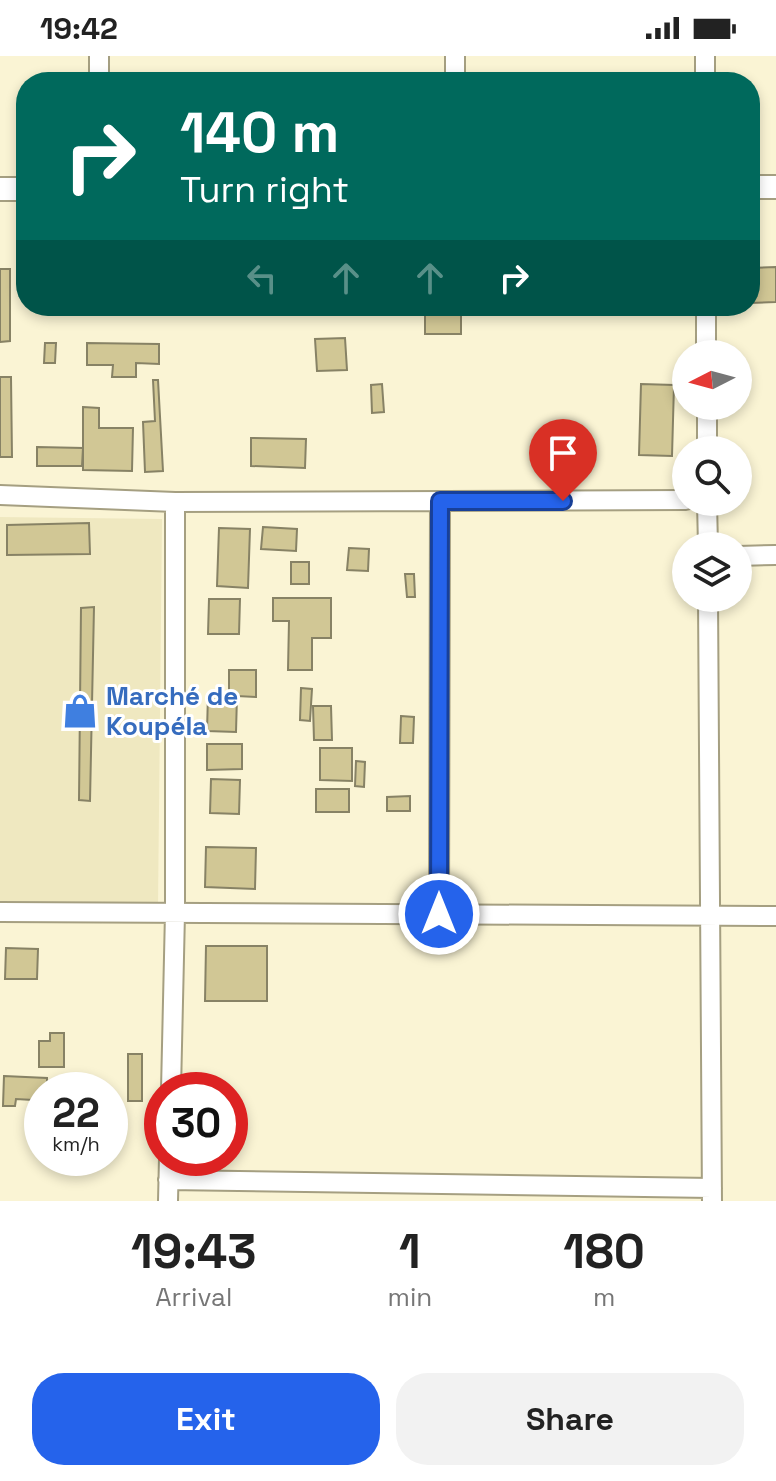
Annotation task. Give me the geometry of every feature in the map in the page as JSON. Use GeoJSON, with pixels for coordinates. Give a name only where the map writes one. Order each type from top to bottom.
{"type":"FeatureCollection","features":[{"type":"Feature","properties":{"kind":"street"},"geometry":{"type":"LineString","coordinates":[[706,316],[706,340]]}},
{"type":"Feature","properties":{"kind":"street"},"geometry":{"type":"LineString","coordinates":[[0,495],[175,502],[672,500]]}},
{"type":"Feature","properties":{"kind":"street"},"geometry":{"type":"LineString","coordinates":[[439,914],[440,501]]}},
{"type":"Feature","properties":{"kind":"street"},"geometry":{"type":"LineString","coordinates":[[171,1072],[175,913],[175,502]]}},
{"type":"Feature","properties":{"kind":"street"},"geometry":{"type":"LineString","coordinates":[[752,556],[776,555]]}},
{"type":"Feature","properties":{"kind":"street"},"geometry":{"type":"LineString","coordinates":[[168,1180],[712,1194],[708,612]]}},
{"type":"Feature","properties":{"kind":"street"},"geometry":{"type":"LineString","coordinates":[[0,912],[776,916]]}},
{"type":"Feature","properties":{"kind":"street"},"geometry":{"type":"LineString","coordinates":[[168,1176],[168,1201]]}},
{"type":"Feature","properties":{"kind":"shaded area","name":"Marché de Koupéla"},"geometry":{"type":"Polygon","coordinates":[[[0,517],[162,519],[158,905],[0,903],[0,517]]]}},
{"type":"Feature","properties":{"kind":"building"},"geometry":{"type":"Polygon","coordinates":[[[776,267],[776,302],[760,303],[760,268],[776,267]]]}},
{"type":"Feature","properties":{"kind":"building"},"geometry":{"type":"Polygon","coordinates":[[[0,269],[10,269],[10,341],[0,342],[0,269]]]}},
{"type":"Feature","properties":{"kind":"building"},"geometry":{"type":"Polygon","coordinates":[[[425,316],[461,316],[461,334],[425,334],[425,316]]]}},
{"type":"Feature","properties":{"kind":"building"},"geometry":{"type":"Polygon","coordinates":[[[345,338],[347,370],[317,371],[315,339],[345,338]]]}},
{"type":"Feature","properties":{"kind":"building"},"geometry":{"type":"Polygon","coordinates":[[[45,343],[56,343],[55,363],[44,363],[45,343]]]}},
{"type":"Feature","properties":{"kind":"building"},"geometry":{"type":"Polygon","coordinates":[[[87,343],[159,344],[159,364],[136,363],[136,377],[112,377],[113,365],[87,365],[87,343]]]}},
{"type":"Feature","properties":{"kind":"building"},"geometry":{"type":"Polygon","coordinates":[[[0,377],[11,377],[12,457],[0,457],[0,377]]]}},
{"type":"Feature","properties":{"kind":"building"},"geometry":{"type":"Polygon","coordinates":[[[153,380],[158,380],[163,471],[145,472],[143,422],[155,421],[153,380]]]}},
{"type":"Feature","properties":{"kind":"building"},"geometry":{"type":"Polygon","coordinates":[[[382,384],[384,412],[372,413],[371,385],[382,384]]]}},
{"type":"Feature","properties":{"kind":"building"},"geometry":{"type":"Polygon","coordinates":[[[641,384],[672,385],[672,456],[639,455],[641,384]]]}},
{"type":"Feature","properties":{"kind":"building"},"geometry":{"type":"Polygon","coordinates":[[[83,407],[99,408],[99,428],[133,428],[132,471],[83,470],[83,407]]]}},
{"type":"Feature","properties":{"kind":"building"},"geometry":{"type":"Polygon","coordinates":[[[251,438],[306,439],[305,468],[251,466],[251,438]]]}},
{"type":"Feature","properties":{"kind":"building"},"geometry":{"type":"Polygon","coordinates":[[[37,447],[83,448],[82,466],[37,466],[37,447]]]}},
{"type":"Feature","properties":{"kind":"building"},"geometry":{"type":"Polygon","coordinates":[[[89,523],[90,554],[7,555],[7,525],[89,523]]]}},
{"type":"Feature","properties":{"kind":"building"},"geometry":{"type":"Polygon","coordinates":[[[263,527],[297,529],[296,551],[261,549],[263,527]]]}},
{"type":"Feature","properties":{"kind":"building"},"geometry":{"type":"Polygon","coordinates":[[[219,528],[250,529],[248,588],[217,586],[219,528]]]}},
{"type":"Feature","properties":{"kind":"building"},"geometry":{"type":"Polygon","coordinates":[[[349,548],[369,549],[368,571],[347,570],[349,548]]]}},
{"type":"Feature","properties":{"kind":"building"},"geometry":{"type":"Polygon","coordinates":[[[291,562],[309,562],[309,584],[291,584],[291,562]]]}},
{"type":"Feature","properties":{"kind":"building"},"geometry":{"type":"Polygon","coordinates":[[[405,574],[414,574],[415,597],[407,597],[405,574]]]}},
{"type":"Feature","properties":{"kind":"building"},"geometry":{"type":"Polygon","coordinates":[[[273,598],[331,598],[331,638],[312,638],[312,670],[288,670],[289,621],[273,621],[273,598]]]}},
{"type":"Feature","properties":{"kind":"building"},"geometry":{"type":"Polygon","coordinates":[[[209,599],[240,599],[239,634],[208,634],[209,599]]]}},
{"type":"Feature","properties":{"kind":"building"},"geometry":{"type":"Polygon","coordinates":[[[94,607],[90,801],[79,800],[81,608],[94,607]]]}},
{"type":"Feature","properties":{"kind":"building"},"geometry":{"type":"Polygon","coordinates":[[[229,670],[256,670],[256,697],[237,696],[236,732],[207,731],[208,694],[229,695],[229,670]]]}},
{"type":"Feature","properties":{"kind":"building"},"geometry":{"type":"Polygon","coordinates":[[[301,688],[312,689],[310,721],[300,720],[301,688]]]}},
{"type":"Feature","properties":{"kind":"building"},"geometry":{"type":"Polygon","coordinates":[[[313,706],[331,706],[332,740],[314,740],[313,706]]]}},
{"type":"Feature","properties":{"kind":"building"},"geometry":{"type":"Polygon","coordinates":[[[401,716],[414,717],[413,743],[400,743],[401,716]]]}},
{"type":"Feature","properties":{"kind":"building"},"geometry":{"type":"Polygon","coordinates":[[[207,744],[242,744],[242,769],[207,770],[207,744]]]}},
{"type":"Feature","properties":{"kind":"building"},"geometry":{"type":"Polygon","coordinates":[[[320,748],[352,748],[352,781],[320,780],[320,748]]]}},
{"type":"Feature","properties":{"kind":"building"},"geometry":{"type":"Polygon","coordinates":[[[356,761],[365,762],[364,787],[355,786],[356,761]]]}},
{"type":"Feature","properties":{"kind":"building"},"geometry":{"type":"Polygon","coordinates":[[[211,779],[240,780],[239,814],[210,813],[211,779]]]}},
{"type":"Feature","properties":{"kind":"building"},"geometry":{"type":"Polygon","coordinates":[[[316,789],[349,789],[349,812],[316,812],[316,789]]]}},
{"type":"Feature","properties":{"kind":"building"},"geometry":{"type":"Polygon","coordinates":[[[410,796],[410,811],[387,811],[387,797],[410,796]]]}},
{"type":"Feature","properties":{"kind":"building"},"geometry":{"type":"Polygon","coordinates":[[[206,847],[256,848],[255,889],[205,887],[206,847]]]}},
{"type":"Feature","properties":{"kind":"building"},"geometry":{"type":"Polygon","coordinates":[[[206,946],[267,946],[267,1001],[205,1001],[206,946]]]}},
{"type":"Feature","properties":{"kind":"building"},"geometry":{"type":"Polygon","coordinates":[[[6,948],[38,949],[37,979],[5,979],[6,948]]]}},
{"type":"Feature","properties":{"kind":"building"},"geometry":{"type":"Polygon","coordinates":[[[50,1033],[64,1033],[64,1067],[39,1067],[39,1041],[50,1041],[50,1033]]]}},
{"type":"Feature","properties":{"kind":"building"},"geometry":{"type":"Polygon","coordinates":[[[128,1054],[142,1054],[142,1101],[128,1101],[128,1054]]]}},
{"type":"Feature","properties":{"kind":"building"},"geometry":{"type":"Polygon","coordinates":[[[4,1076],[24,1077],[24,1099],[16,1099],[15,1106],[3,1106],[4,1076]]]}},
{"type":"Feature","properties":{"kind":"place","name":"Marché de Koupéla"},"geometry":{"type":"Point","coordinates":[80,711]}},
{"type":"Feature","properties":{"kind":"route"},"geometry":{"type":"LineString","coordinates":[[439,914],[440,501],[563,501]]}}]}
